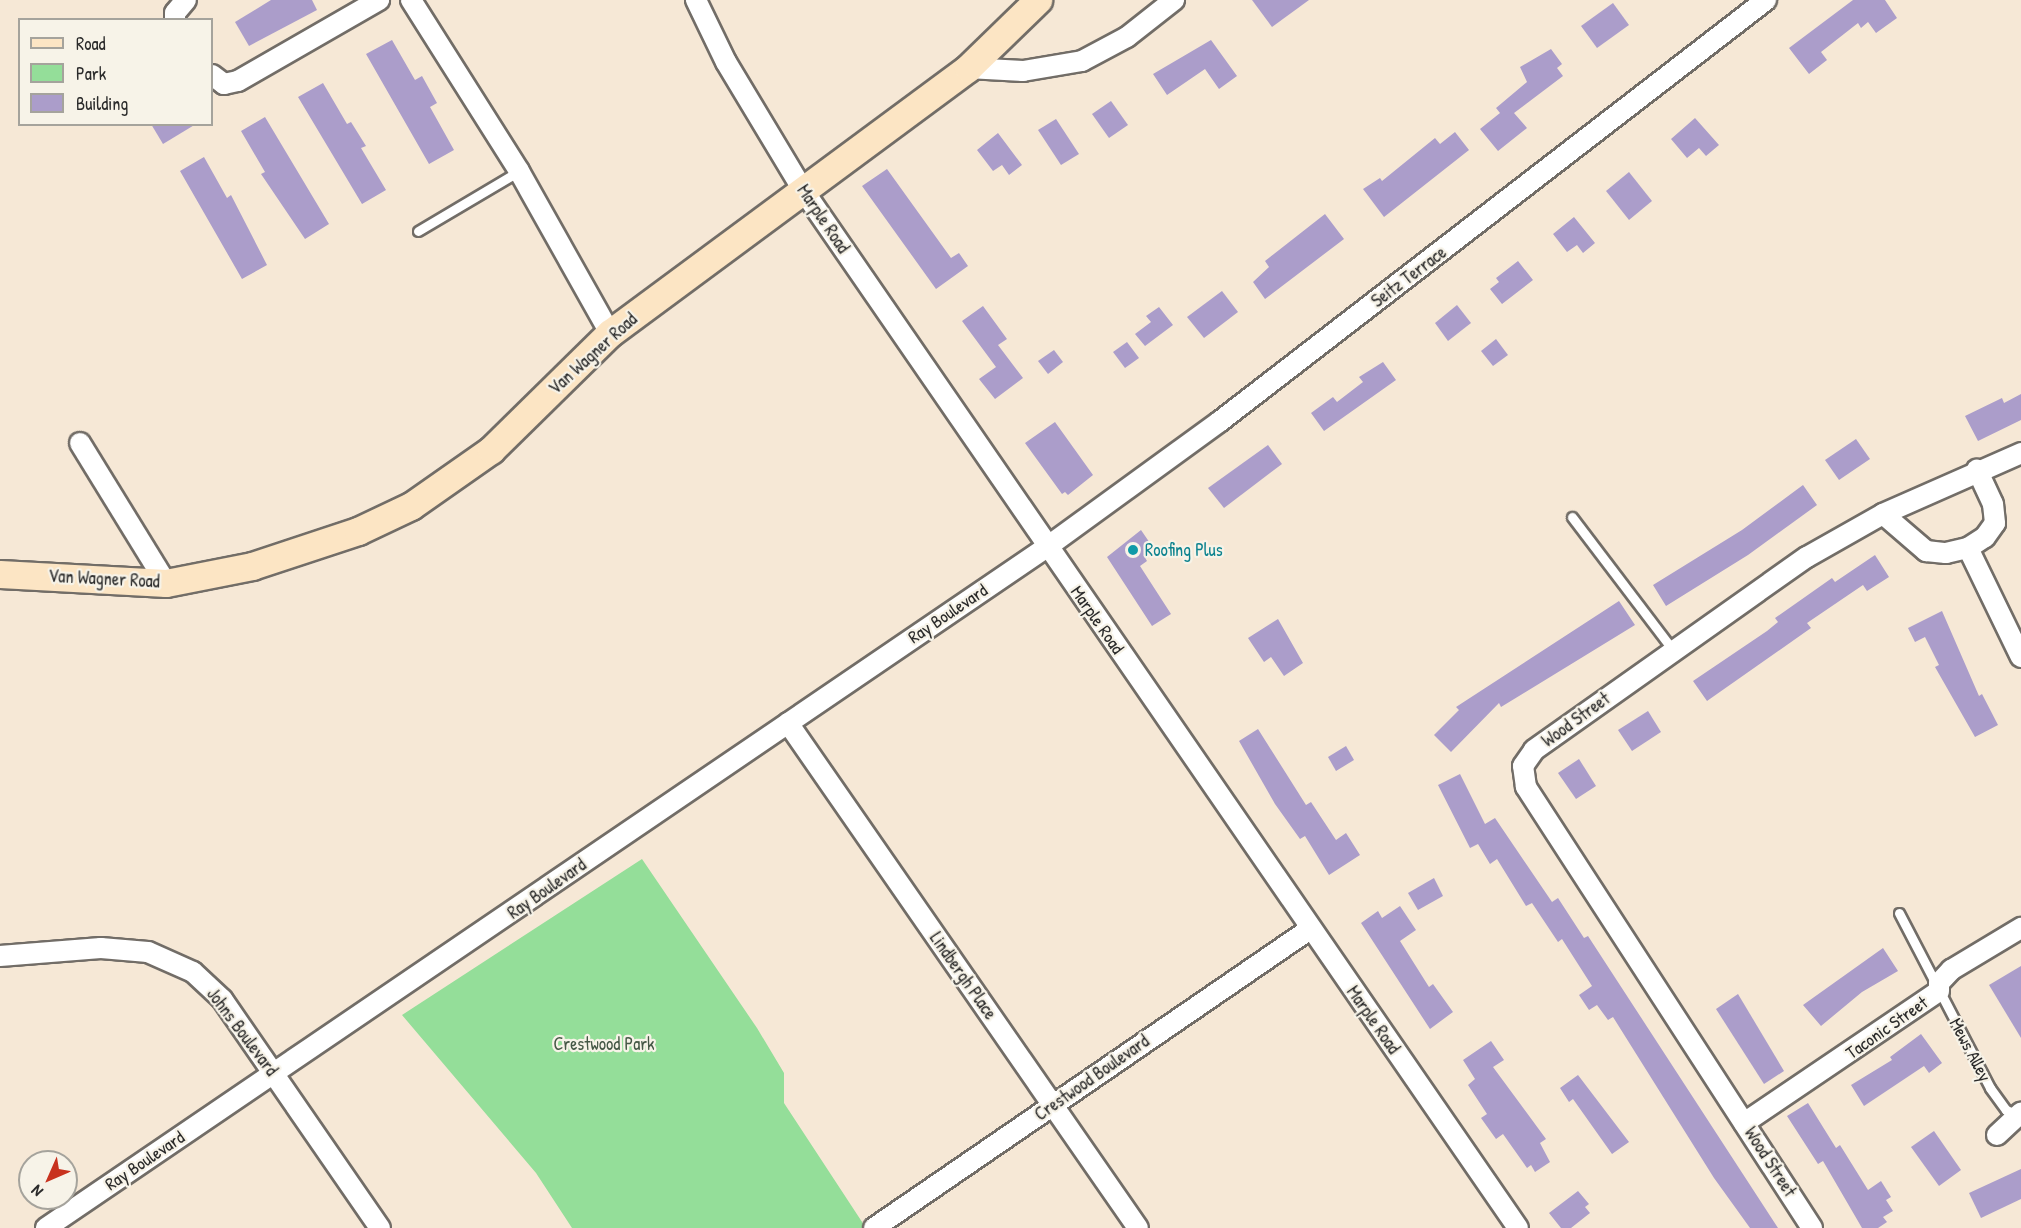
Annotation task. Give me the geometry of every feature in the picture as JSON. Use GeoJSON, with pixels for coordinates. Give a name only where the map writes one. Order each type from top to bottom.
{"type":"FeatureCollection","features":[{"type":"Feature","properties":{"kind":"street"},"geometry":{"type":"LineString","coordinates":[[175,18],[176,13],[186,0]]}},
{"type":"Feature","properties":{"kind":"street"},"geometry":{"type":"LineString","coordinates":[[213,76],[224,84],[238,81],[379,0]]}},
{"type":"Feature","properties":{"kind":"street"},"geometry":{"type":"LineString","coordinates":[[411,0],[519,171],[610,333]]}},
{"type":"Feature","properties":{"kind":"street","name":"Marple Road"},"geometry":{"type":"LineString","coordinates":[[696,0],[726,62],[803,190],[1518,1228]]}},
{"type":"Feature","properties":{"kind":"street","name":"Van Wagner Road"},"geometry":{"type":"LineString","coordinates":[[0,574],[166,583],[252,566],[358,531],[411,506],[491,450],[610,333],[968,68],[1038,0]]}},
{"type":"Feature","properties":{"kind":"street"},"geometry":{"type":"LineString","coordinates":[[968,68],[1023,71],[1082,61],[1127,37],[1174,0]]}},
{"type":"Feature","properties":{"kind":"street","name":"Seitz Terrace"},"geometry":{"type":"LineString","coordinates":[[1047,547],[1238,408],[1766,0]]}},
{"type":"Feature","properties":{"kind":"street"},"geometry":{"type":"LineString","coordinates":[[80,443],[166,583]]}},
{"type":"Feature","properties":{"kind":"street","name":"Wood Street"},"geometry":{"type":"LineString","coordinates":[[1812,1228],[1526,787],[1523,766],[1534,750],[1774,578],[1883,514],[1977,470],[2021,453]]}},
{"type":"Feature","properties":{"kind":"street"},"geometry":{"type":"LineString","coordinates":[[1883,514],[1926,551],[1946,553],[1968,548],[1985,537],[1995,523],[1993,504],[1977,470]]}},
{"type":"Feature","properties":{"kind":"street","name":"Ray Boulevard"},"geometry":{"type":"LineString","coordinates":[[46,1228],[1047,547]]}},
{"type":"Feature","properties":{"kind":"street"},"geometry":{"type":"LineString","coordinates":[[1968,548],[2021,657]]}},
{"type":"Feature","properties":{"kind":"street","name":"Lindbergh Place"},"geometry":{"type":"LineString","coordinates":[[788,723],[1138,1228]]}},
{"type":"Feature","properties":{"kind":"street","name":"Crestwood Boulevard"},"geometry":{"type":"LineString","coordinates":[[874,1228],[1310,928]]}},
{"type":"Feature","properties":{"kind":"street","name":"Taconic Street"},"geometry":{"type":"LineString","coordinates":[[1744,1123],[1939,992],[1939,983],[1950,970],[2021,928]]}},
{"type":"Feature","properties":{"kind":"street","name":"Johns Boulevard"},"geometry":{"type":"LineString","coordinates":[[0,956],[101,948],[148,952],[174,961],[193,972],[222,999],[380,1228]]}},
{"type":"Feature","properties":{"kind":"street","name":"Mews Alley"},"geometry":{"type":"LineString","coordinates":[[1997,1135],[2019,1114]]}},
{"type":"Feature","properties":{"kind":"lane"},"geometry":{"type":"LineString","coordinates":[[418,231],[519,171]]}},
{"type":"Feature","properties":{"kind":"lane"},"geometry":{"type":"LineString","coordinates":[[1572,517],[1673,650]]}},
{"type":"Feature","properties":{"kind":"lane","name":"Mews Alley"},"geometry":{"type":"LineString","coordinates":[[1899,913],[1990,1088],[2006,1110],[2019,1114]]}},
{"type":"Feature","properties":{"kind":"green space","name":"Crestwood Park"},"geometry":{"type":"Polygon","coordinates":[[[642,859],[757,1028],[784,1073],[784,1103],[866,1228],[572,1228],[536,1173],[402,1015],[642,859]]]}},
{"type":"Feature","properties":{"kind":"building"},"geometry":{"type":"Polygon","coordinates":[[[271,0],[312,0],[317,10],[249,46],[235,22],[271,0]]]}},
{"type":"Feature","properties":{"kind":"building"},"geometry":{"type":"Polygon","coordinates":[[[1252,0],[1309,0],[1272,27],[1252,0]]]}},
{"type":"Feature","properties":{"kind":"building"},"geometry":{"type":"Polygon","coordinates":[[[1853,0],[1885,0],[1897,18],[1876,33],[1868,22],[1861,28],[1858,23],[1821,52],[1827,60],[1809,74],[1789,48],[1853,0]]]}},
{"type":"Feature","properties":{"kind":"building"},"geometry":{"type":"Polygon","coordinates":[[[1613,3],[1629,25],[1597,48],[1581,26],[1613,3]]]}},
{"type":"Feature","properties":{"kind":"building"},"geometry":{"type":"Polygon","coordinates":[[[392,40],[415,80],[422,76],[437,103],[430,107],[454,150],[429,164],[366,54],[392,40]]]}},
{"type":"Feature","properties":{"kind":"building"},"geometry":{"type":"Polygon","coordinates":[[[1211,40],[1237,76],[1219,89],[1205,69],[1167,95],[1153,74],[1211,40]]]}},
{"type":"Feature","properties":{"kind":"building"},"geometry":{"type":"Polygon","coordinates":[[[1551,49],[1562,64],[1557,68],[1563,76],[1514,113],[1527,128],[1498,151],[1480,129],[1500,113],[1496,108],[1527,82],[1520,67],[1551,49]]]}},
{"type":"Feature","properties":{"kind":"building"},"geometry":{"type":"Polygon","coordinates":[[[323,83],[347,124],[351,122],[366,146],[361,148],[386,190],[362,204],[298,97],[323,83]]]}},
{"type":"Feature","properties":{"kind":"building"},"geometry":{"type":"Polygon","coordinates":[[[1111,101],[1128,125],[1109,138],[1092,114],[1111,101]]]}},
{"type":"Feature","properties":{"kind":"building"},"geometry":{"type":"Polygon","coordinates":[[[265,117],[329,224],[305,239],[261,174],[265,172],[241,131],[265,117]]]}},
{"type":"Feature","properties":{"kind":"building"},"geometry":{"type":"Polygon","coordinates":[[[1695,118],[1719,145],[1706,156],[1699,148],[1687,158],[1671,139],[1695,118]]]}},
{"type":"Feature","properties":{"kind":"building"},"geometry":{"type":"Polygon","coordinates":[[[1056,119],[1079,154],[1061,165],[1038,130],[1056,119]]]}},
{"type":"Feature","properties":{"kind":"building"},"geometry":{"type":"Polygon","coordinates":[[[152,126],[193,126],[163,144],[152,126]]]}},
{"type":"Feature","properties":{"kind":"building"},"geometry":{"type":"Polygon","coordinates":[[[1455,132],[1469,150],[1384,217],[1363,189],[1380,178],[1382,181],[1435,138],[1440,144],[1455,132]]]}},
{"type":"Feature","properties":{"kind":"building"},"geometry":{"type":"Polygon","coordinates":[[[998,133],[1022,165],[1009,175],[1002,165],[993,171],[977,150],[998,133]]]}},
{"type":"Feature","properties":{"kind":"building"},"geometry":{"type":"Polygon","coordinates":[[[204,157],[227,198],[231,195],[267,265],[242,279],[180,171],[204,157]]]}},
{"type":"Feature","properties":{"kind":"building"},"geometry":{"type":"Polygon","coordinates":[[[887,169],[951,258],[959,253],[968,266],[936,289],[862,186],[887,169]]]}},
{"type":"Feature","properties":{"kind":"building"},"geometry":{"type":"Polygon","coordinates":[[[1629,172],[1652,201],[1629,220],[1606,191],[1629,172]]]}},
{"type":"Feature","properties":{"kind":"building"},"geometry":{"type":"Polygon","coordinates":[[[1325,214],[1344,239],[1265,299],[1253,282],[1269,267],[1265,261],[1325,214]]]}},
{"type":"Feature","properties":{"kind":"building"},"geometry":{"type":"Polygon","coordinates":[[[1574,217],[1595,243],[1583,253],[1577,245],[1567,252],[1553,234],[1574,217]]]}},
{"type":"Feature","properties":{"kind":"building"},"geometry":{"type":"Polygon","coordinates":[[[1518,261],[1533,280],[1502,304],[1490,289],[1499,282],[1496,278],[1518,261]]]}},
{"type":"Feature","properties":{"kind":"building"},"geometry":{"type":"Polygon","coordinates":[[[1222,291],[1238,312],[1204,338],[1187,317],[1222,291]]]}},
{"type":"Feature","properties":{"kind":"building"},"geometry":{"type":"Polygon","coordinates":[[[1457,305],[1471,323],[1448,341],[1435,323],[1457,305]]]}},
{"type":"Feature","properties":{"kind":"building"},"geometry":{"type":"Polygon","coordinates":[[[983,306],[1007,339],[998,345],[1023,378],[995,399],[979,379],[996,367],[962,321],[983,306]]]}},
{"type":"Feature","properties":{"kind":"building"},"geometry":{"type":"Polygon","coordinates":[[[1159,307],[1173,325],[1145,346],[1135,334],[1151,322],[1146,316],[1159,307]]]}},
{"type":"Feature","properties":{"kind":"building"},"geometry":{"type":"Polygon","coordinates":[[[1496,339],[1508,355],[1493,366],[1481,351],[1496,339]]]}},
{"type":"Feature","properties":{"kind":"building"},"geometry":{"type":"Polygon","coordinates":[[[1127,342],[1139,358],[1125,368],[1113,352],[1127,342]]]}},
{"type":"Feature","properties":{"kind":"building"},"geometry":{"type":"Polygon","coordinates":[[[1054,350],[1063,362],[1048,374],[1038,361],[1054,350]]]}},
{"type":"Feature","properties":{"kind":"building"},"geometry":{"type":"Polygon","coordinates":[[[1383,362],[1396,380],[1324,431],[1311,413],[1333,397],[1337,402],[1363,382],[1359,377],[1383,362]]]}},
{"type":"Feature","properties":{"kind":"building"},"geometry":{"type":"Polygon","coordinates":[[[2021,394],[2021,420],[1978,441],[1965,416],[2002,398],[2004,403],[2021,394]]]}},
{"type":"Feature","properties":{"kind":"building"},"geometry":{"type":"Polygon","coordinates":[[[1055,422],[1093,475],[1068,495],[1065,492],[1062,494],[1025,443],[1055,422]]]}},
{"type":"Feature","properties":{"kind":"building"},"geometry":{"type":"Polygon","coordinates":[[[1856,439],[1870,459],[1839,480],[1825,460],[1856,439]]]}},
{"type":"Feature","properties":{"kind":"building"},"geometry":{"type":"Polygon","coordinates":[[[1268,445],[1282,464],[1224,508],[1208,488],[1268,445]]]}},
{"type":"Feature","properties":{"kind":"building"},"geometry":{"type":"Polygon","coordinates":[[[1803,485],[1817,505],[1748,555],[1666,606],[1653,585],[1742,530],[1803,485]]]}},
{"type":"Feature","properties":{"kind":"building"},"geometry":{"type":"Polygon","coordinates":[[[1141,530],[1154,549],[1144,556],[1147,561],[1140,566],[1171,614],[1152,626],[1107,557],[1141,530]]]}},
{"type":"Feature","properties":{"kind":"building"},"geometry":{"type":"Polygon","coordinates":[[[1875,555],[1889,577],[1867,591],[1863,585],[1807,623],[1811,628],[1707,701],[1693,681],[1767,631],[1778,622],[1775,618],[1832,578],[1835,582],[1875,555]]]}},
{"type":"Feature","properties":{"kind":"building"},"geometry":{"type":"Polygon","coordinates":[[[1619,601],[1635,625],[1501,707],[1499,703],[1451,752],[1434,735],[1459,710],[1456,707],[1619,601]]]}},
{"type":"Feature","properties":{"kind":"building"},"geometry":{"type":"Polygon","coordinates":[[[1942,611],[1979,696],[1982,694],[1998,725],[1975,737],[1935,667],[1939,665],[1925,637],[1915,642],[1908,628],[1942,611]]]}},
{"type":"Feature","properties":{"kind":"building"},"geometry":{"type":"Polygon","coordinates":[[[1278,619],[1303,663],[1284,676],[1271,657],[1264,662],[1248,638],[1278,619]]]}},
{"type":"Feature","properties":{"kind":"building"},"geometry":{"type":"Polygon","coordinates":[[[1648,711],[1661,732],[1632,751],[1618,730],[1648,711]]]}},
{"type":"Feature","properties":{"kind":"building"},"geometry":{"type":"Polygon","coordinates":[[[1258,729],[1306,805],[1311,802],[1336,840],[1346,833],[1360,855],[1329,875],[1305,836],[1300,839],[1275,804],[1239,741],[1258,729]]]}},
{"type":"Feature","properties":{"kind":"building"},"geometry":{"type":"Polygon","coordinates":[[[1346,746],[1354,760],[1336,771],[1328,757],[1346,746]]]}},
{"type":"Feature","properties":{"kind":"building"},"geometry":{"type":"Polygon","coordinates":[[[1579,759],[1596,786],[1576,799],[1558,773],[1579,759]]]}},
{"type":"Feature","properties":{"kind":"building"},"geometry":{"type":"Polygon","coordinates":[[[1460,774],[1485,824],[1495,818],[1552,902],[1558,898],[1584,938],[1588,936],[1778,1228],[1750,1228],[1714,1178],[1613,1017],[1608,1020],[1597,1005],[1589,1010],[1579,995],[1592,986],[1562,939],[1558,942],[1532,903],[1526,906],[1497,859],[1490,864],[1478,844],[1470,848],[1438,785],[1460,774]]]}},
{"type":"Feature","properties":{"kind":"building"},"geometry":{"type":"Polygon","coordinates":[[[1434,878],[1443,896],[1418,910],[1408,893],[1434,878]]]}},
{"type":"Feature","properties":{"kind":"building"},"geometry":{"type":"Polygon","coordinates":[[[1400,906],[1416,930],[1400,941],[1429,987],[1433,984],[1453,1012],[1430,1029],[1361,923],[1378,911],[1382,918],[1400,906]]]}},
{"type":"Feature","properties":{"kind":"building"},"geometry":{"type":"Polygon","coordinates":[[[1883,948],[1898,971],[1862,992],[1821,1026],[1803,1005],[1883,948]]]}},
{"type":"Feature","properties":{"kind":"building"},"geometry":{"type":"Polygon","coordinates":[[[2021,966],[2021,1038],[1989,985],[2021,966]]]}},
{"type":"Feature","properties":{"kind":"building"},"geometry":{"type":"Polygon","coordinates":[[[1738,994],[1784,1071],[1764,1084],[1716,1009],[1738,994]]]}},
{"type":"Feature","properties":{"kind":"building"},"geometry":{"type":"Polygon","coordinates":[[[1921,1034],[1942,1063],[1929,1073],[1924,1066],[1864,1106],[1851,1085],[1892,1060],[1890,1057],[1921,1034]]]}},
{"type":"Feature","properties":{"kind":"building"},"geometry":{"type":"Polygon","coordinates":[[[1491,1041],[1504,1060],[1493,1067],[1546,1139],[1540,1143],[1550,1162],[1535,1172],[1531,1165],[1527,1168],[1503,1134],[1496,1139],[1481,1118],[1487,1114],[1468,1085],[1475,1079],[1463,1060],[1491,1041]]]}},
{"type":"Feature","properties":{"kind":"building"},"geometry":{"type":"Polygon","coordinates":[[[1578,1075],[1629,1142],[1612,1154],[1573,1099],[1569,1102],[1560,1088],[1578,1075]]]}},
{"type":"Feature","properties":{"kind":"building"},"geometry":{"type":"Polygon","coordinates":[[[1808,1103],[1836,1148],[1840,1145],[1868,1190],[1881,1181],[1891,1197],[1886,1200],[1893,1211],[1883,1217],[1887,1222],[1878,1228],[1862,1228],[1823,1161],[1818,1164],[1787,1116],[1808,1103]]]}},
{"type":"Feature","properties":{"kind":"building"},"geometry":{"type":"Polygon","coordinates":[[[1934,1131],[1961,1170],[1939,1186],[1911,1147],[1934,1131]]]}},
{"type":"Feature","properties":{"kind":"building"},"geometry":{"type":"Polygon","coordinates":[[[2021,1169],[2021,1199],[1981,1218],[1969,1193],[2021,1169]]]}},
{"type":"Feature","properties":{"kind":"building"},"geometry":{"type":"Polygon","coordinates":[[[1578,1191],[1589,1204],[1585,1207],[1590,1213],[1571,1228],[1561,1228],[1549,1213],[1578,1191]]]}},
{"type":"Feature","properties":{"kind":"place","name":"Roofing Plus"},"geometry":{"type":"Point","coordinates":[1133,550]}}]}
